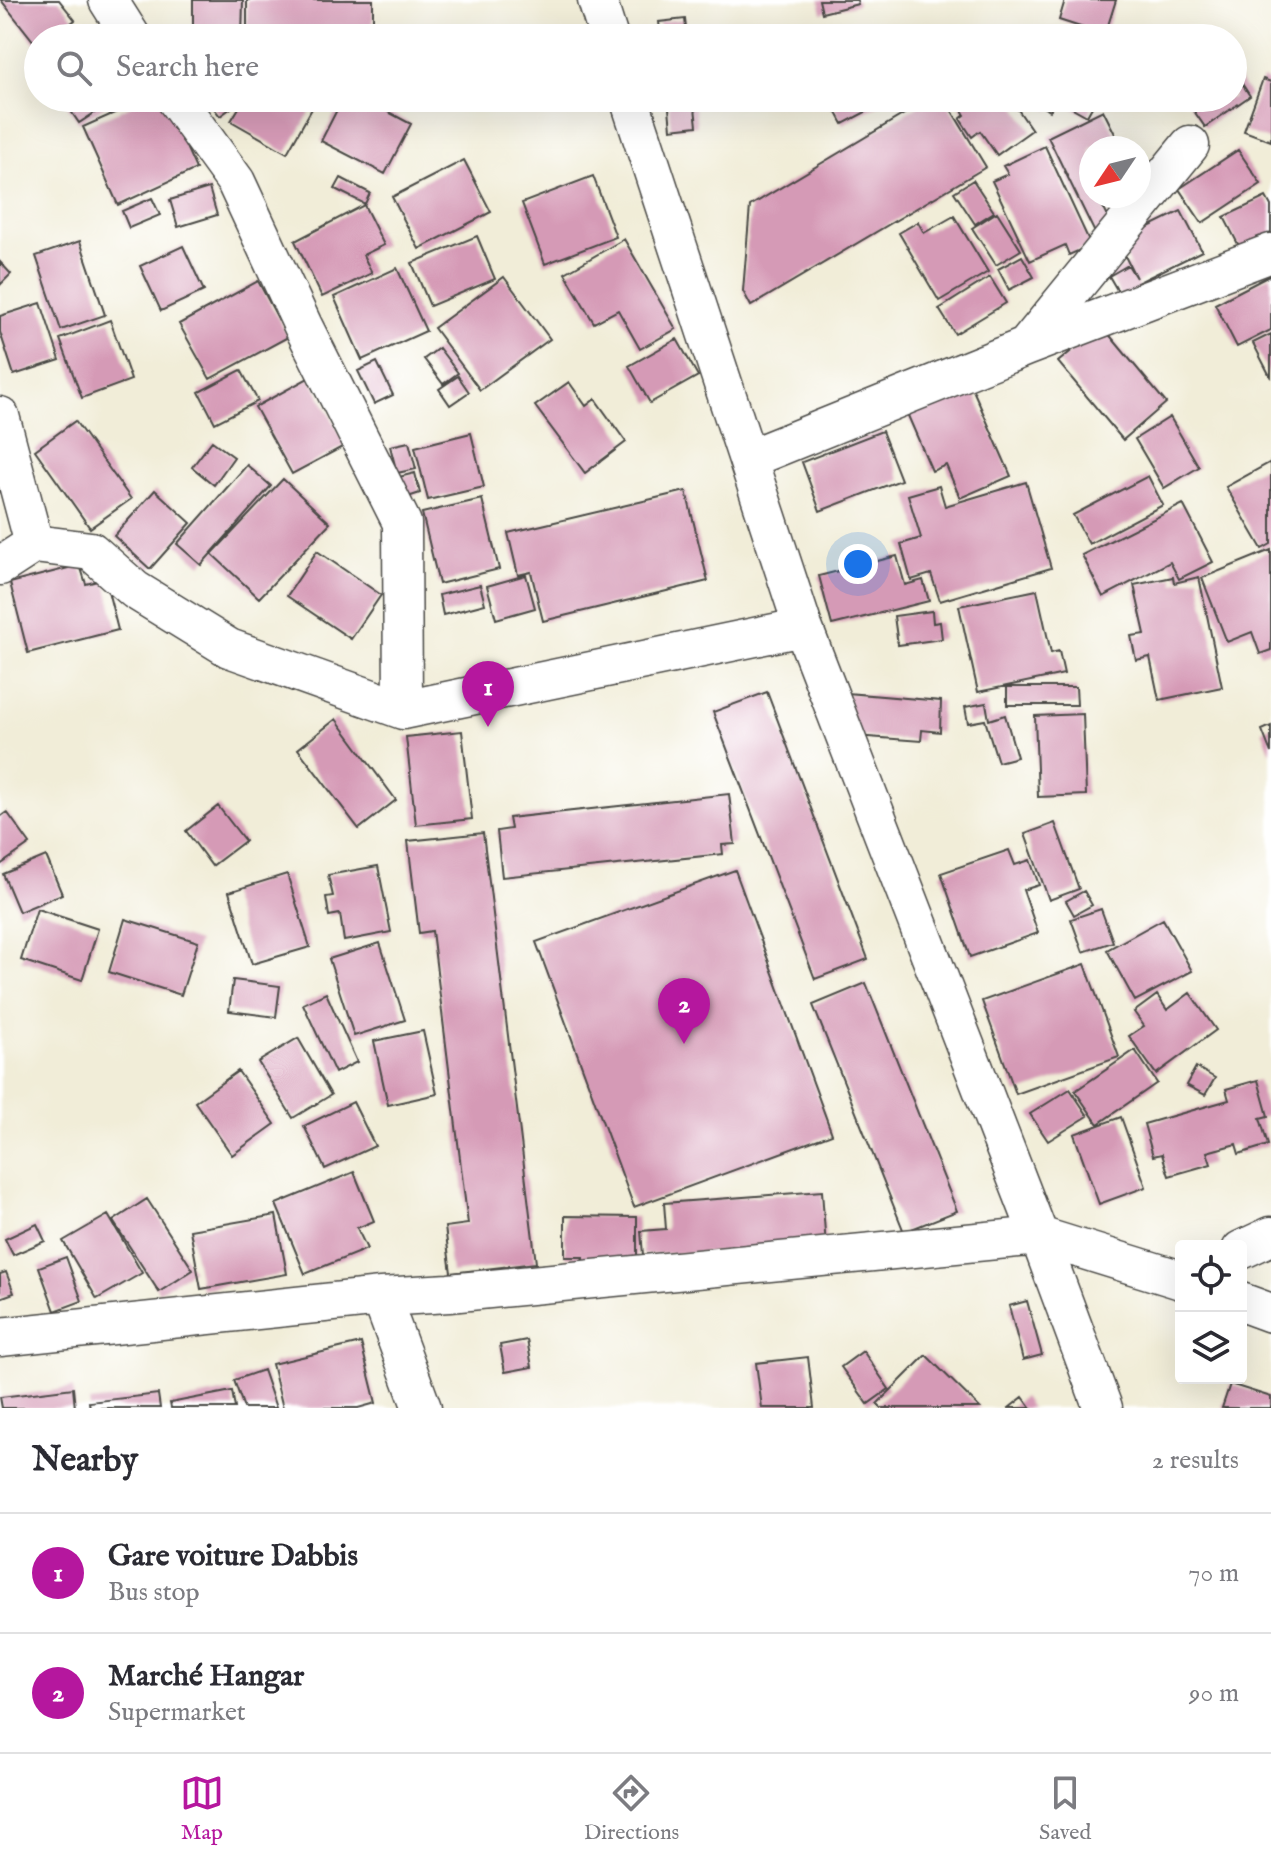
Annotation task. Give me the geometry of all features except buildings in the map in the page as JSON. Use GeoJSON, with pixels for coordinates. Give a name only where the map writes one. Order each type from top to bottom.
{"type":"FeatureCollection","features":[{"type":"Feature","properties":{"kind":"street"},"geometry":{"type":"LineString","coordinates":[[108,0],[123,24]]}},
{"type":"Feature","properties":{"kind":"street"},"geometry":{"type":"LineString","coordinates":[[597,0],[605,24]]}},
{"type":"Feature","properties":{"kind":"street"},"geometry":{"type":"LineString","coordinates":[[185,112],[236,182],[303,326],[402,523],[403,710]]}},
{"type":"Feature","properties":{"kind":"street"},"geometry":{"type":"LineString","coordinates":[[634,112],[803,627],[1103,1408]]}},
{"type":"Feature","properties":{"kind":"street"},"geometry":{"type":"LineString","coordinates":[[1025,347],[1190,145]]}},
{"type":"Feature","properties":{"kind":"street"},"geometry":{"type":"LineString","coordinates":[[748,459],[1025,347],[1271,253]]}},
{"type":"Feature","properties":{"kind":"street"},"geometry":{"type":"LineString","coordinates":[[0,416],[34,544]]}},
{"type":"Feature","properties":{"kind":"street"},"geometry":{"type":"LineString","coordinates":[[0,566],[34,544],[91,551],[135,590],[229,648],[403,710],[803,627]]}},
{"type":"Feature","properties":{"kind":"street"},"geometry":{"type":"LineString","coordinates":[[0,1337],[381,1297],[464,1292],[1039,1236],[1175,1277]]}},
{"type":"Feature","properties":{"kind":"street"},"geometry":{"type":"LineString","coordinates":[[1247,1247],[1271,1236]]}},
{"type":"Feature","properties":{"kind":"street"},"geometry":{"type":"LineString","coordinates":[[381,1297],[422,1408]]}},
{"type":"Feature","properties":{"kind":"street"},"geometry":{"type":"LineString","coordinates":[[1247,1304],[1271,1313]]}},
{"type":"Feature","properties":{"kind":"place","name":"Gare voiture Dabbis"},"geometry":{"type":"Point","coordinates":[488,727]}},
{"type":"Feature","properties":{"kind":"place","name":"Marché Hangar"},"geometry":{"type":"Point","coordinates":[684,1044]}}]}
